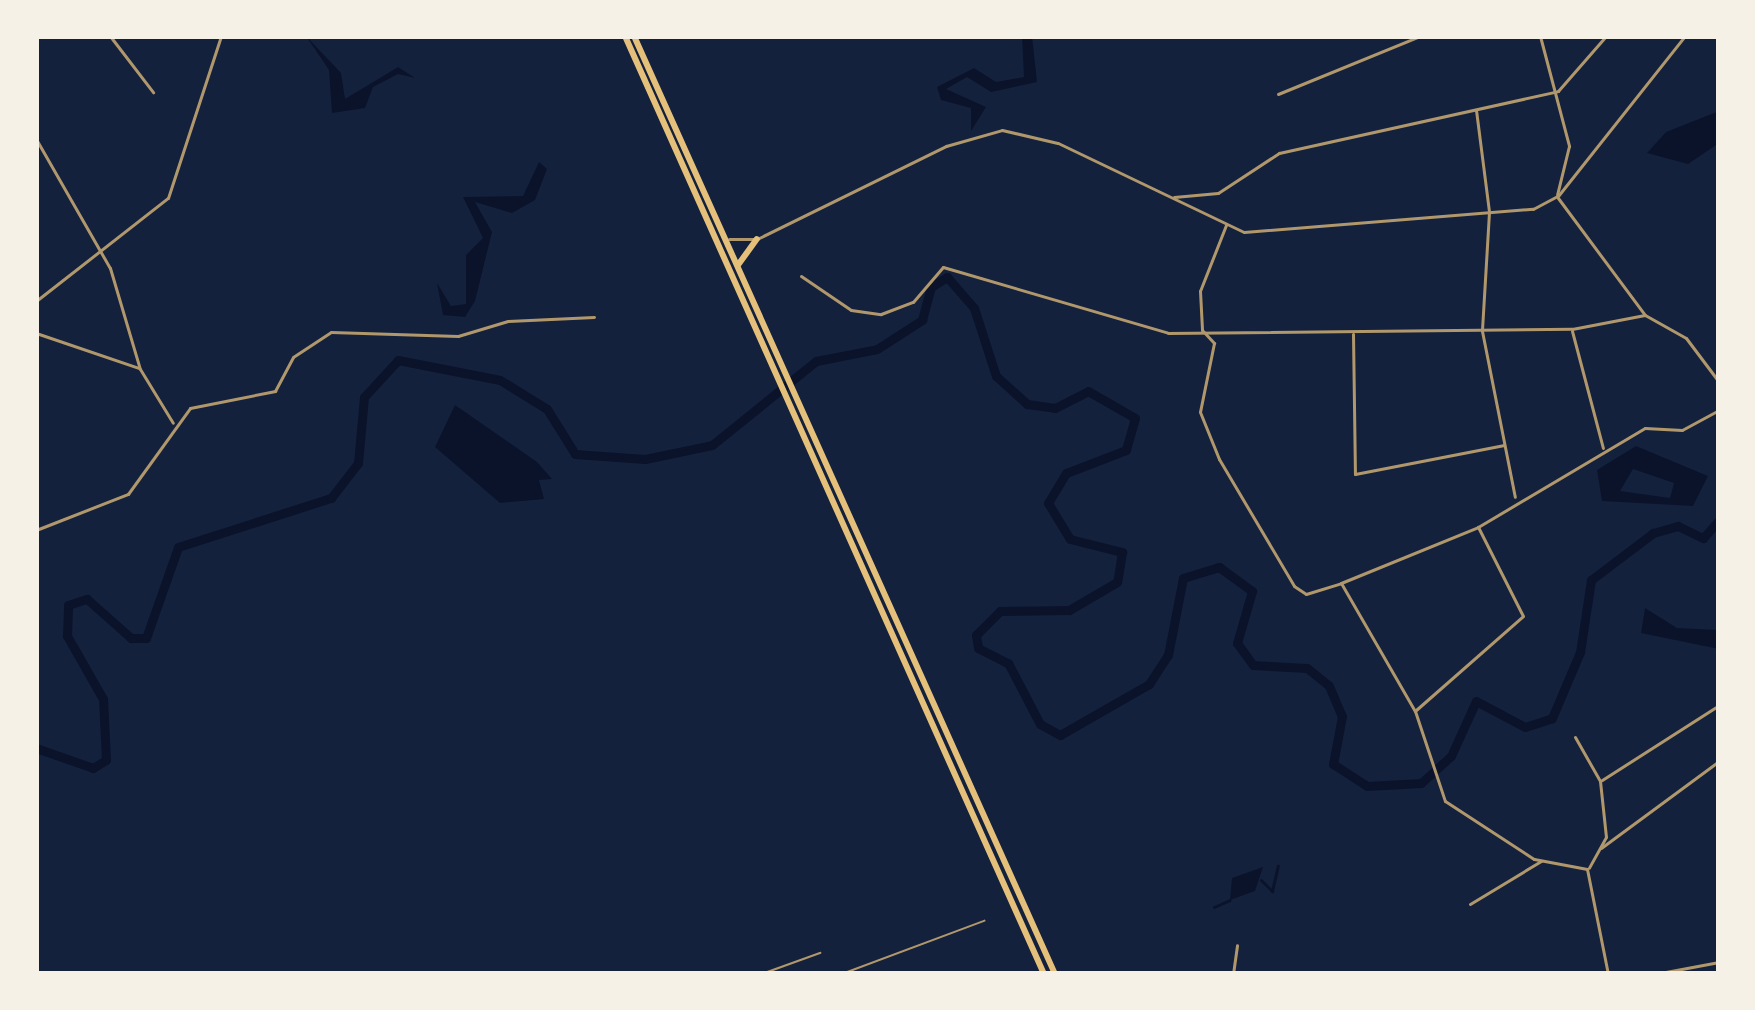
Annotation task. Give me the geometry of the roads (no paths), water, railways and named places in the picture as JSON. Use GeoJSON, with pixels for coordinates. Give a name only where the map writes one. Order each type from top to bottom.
{"type":"FeatureCollection","features":[{"type":"Feature","properties":{"kind":"highway"},"geometry":{"type":"LineString","coordinates":[[625,36],[1044,974]]}},
{"type":"Feature","properties":{"kind":"highway"},"geometry":{"type":"LineString","coordinates":[[634,36],[722,233],[775,372]]}},
{"type":"Feature","properties":{"kind":"highway"},"geometry":{"type":"LineString","coordinates":[[739,274],[757,239]]}},
{"type":"Feature","properties":{"kind":"highway"},"geometry":{"type":"LineString","coordinates":[[792,411],[1055,974]]}},
{"type":"Feature","properties":{"kind":"street"},"geometry":{"type":"LineString","coordinates":[[110,36],[153,92]]}},
{"type":"Feature","properties":{"kind":"street"},"geometry":{"type":"LineString","coordinates":[[36,301],[100,254],[174,189],[220,36]]}},
{"type":"Feature","properties":{"kind":"street"},"geometry":{"type":"LineString","coordinates":[[1278,94],[1420,36]]}},
{"type":"Feature","properties":{"kind":"street"},"geometry":{"type":"LineString","coordinates":[[1540,36],[1569,146],[1556,197]]}},
{"type":"Feature","properties":{"kind":"street"},"geometry":{"type":"LineString","coordinates":[[1174,197],[1218,193],[1279,153],[1558,91],[1606,36]]}},
{"type":"Feature","properties":{"kind":"street"},"geometry":{"type":"LineString","coordinates":[[722,233],[757,239],[946,146],[1002,130],[1174,197],[1226,225],[1262,232],[1489,212],[1556,197],[1685,36]]}},
{"type":"Feature","properties":{"kind":"street"},"geometry":{"type":"LineString","coordinates":[[1476,110],[1489,212],[1482,332],[1516,499]]}},
{"type":"Feature","properties":{"kind":"street"},"geometry":{"type":"LineString","coordinates":[[36,139],[100,254],[140,369],[174,425]]}},
{"type":"Feature","properties":{"kind":"street"},"geometry":{"type":"LineString","coordinates":[[36,162],[45,158]]}},
{"type":"Feature","properties":{"kind":"street"},"geometry":{"type":"LineString","coordinates":[[1556,197],[1645,315],[1686,338],[1719,382]]}},
{"type":"Feature","properties":{"kind":"street"},"geometry":{"type":"LineString","coordinates":[[1226,225],[1203,277],[1202,330],[1214,343],[1200,412],[1219,459],[1294,586],[1306,594],[1478,526],[1603,448],[1719,410]]}},
{"type":"Feature","properties":{"kind":"street"},"geometry":{"type":"LineString","coordinates":[[801,276],[873,315],[913,302],[943,267],[1041,289],[1138,330],[1482,332],[1572,329],[1645,315]]}},
{"type":"Feature","properties":{"kind":"street"},"geometry":{"type":"LineString","coordinates":[[36,530],[128,494],[174,425],[200,404],[274,391],[300,350],[340,330],[458,337],[508,320],[594,317]]}},
{"type":"Feature","properties":{"kind":"street"},"geometry":{"type":"LineString","coordinates":[[1572,329],[1603,448]]}},
{"type":"Feature","properties":{"kind":"street"},"geometry":{"type":"LineString","coordinates":[[1353,332],[1355,474],[1504,445]]}},
{"type":"Feature","properties":{"kind":"street"},"geometry":{"type":"LineString","coordinates":[[36,333],[140,369]]}},
{"type":"Feature","properties":{"kind":"street"},"geometry":{"type":"LineString","coordinates":[[1415,711],[1523,616],[1478,526]]}},
{"type":"Feature","properties":{"kind":"street"},"geometry":{"type":"LineString","coordinates":[[1342,583],[1415,711],[1430,767],[1451,808],[1542,860],[1588,869]]}},
{"type":"Feature","properties":{"kind":"street"},"geometry":{"type":"LineString","coordinates":[[1600,781],[1716,706]]}},
{"type":"Feature","properties":{"kind":"street"},"geometry":{"type":"LineString","coordinates":[[1575,737],[1600,781],[1601,848]]}},
{"type":"Feature","properties":{"kind":"street"},"geometry":{"type":"LineString","coordinates":[[1608,974],[1588,869],[1601,848],[1719,761]]}},
{"type":"Feature","properties":{"kind":"street"},"geometry":{"type":"LineString","coordinates":[[1469,904],[1542,860]]}},
{"type":"Feature","properties":{"kind":"street"},"geometry":{"type":"LineString","coordinates":[[1233,974],[1237,945]]}},
{"type":"Feature","properties":{"kind":"street"},"geometry":{"type":"LineString","coordinates":[[1655,974],[1719,962]]}},
{"type":"Feature","properties":{"kind":"lane"},"geometry":{"type":"LineString","coordinates":[[842,974],[983,922]]}},
{"type":"Feature","properties":{"kind":"lane"},"geometry":{"type":"LineString","coordinates":[[762,974],[820,952]]}},
{"type":"Feature","properties":{"kind":"water"},"geometry":{"type":"Polygon","coordinates":[[[306,36],[341,73],[345,99],[398,67],[415,78],[398,74],[373,87],[365,108],[332,113],[329,70],[306,36]]]}},
{"type":"Feature","properties":{"kind":"water"},"geometry":{"type":"Polygon","coordinates":[[[1022,36],[1032,36],[1037,82],[991,92],[967,77],[946,89],[986,107],[971,131],[971,108],[941,100],[937,87],[974,68],[996,82],[1024,77],[1022,36]]]}},
{"type":"Feature","properties":{"kind":"water"},"geometry":{"type":"Polygon","coordinates":[[[1719,111],[1719,143],[1688,164],[1647,153],[1666,132],[1719,111]]]}},
{"type":"Feature","properties":{"kind":"water"},"geometry":{"type":"Polygon","coordinates":[[[539,162],[547,169],[535,200],[512,213],[475,202],[492,232],[475,301],[465,317],[443,315],[437,283],[451,306],[466,304],[466,255],[483,238],[463,197],[523,196],[539,162]]]}},
{"type":"Feature","properties":{"kind":"water"},"geometry":{"type":"Polygon","coordinates":[[[455,405],[537,462],[552,479],[539,480],[544,499],[500,503],[435,447],[455,405]]]}},
{"type":"Feature","properties":{"kind":"water"},"geometry":{"type":"Polygon","coordinates":[[[1636,446],[1708,476],[1693,506],[1602,501],[1597,470],[1636,446]],[[1633,469],[1620,491],[1670,498],[1674,483],[1633,469]]]}},
{"type":"Feature","properties":{"kind":"water"},"geometry":{"type":"Polygon","coordinates":[[[1645,608],[1677,628],[1719,630],[1719,649],[1641,633],[1645,608]]]}},
{"type":"Feature","properties":{"kind":"water"},"geometry":{"type":"Polygon","coordinates":[[[1263,867],[1255,891],[1230,900],[1232,878],[1263,867]]]}},
{"type":"Feature","properties":{"kind":"waterway"},"geometry":{"type":"LineString","coordinates":[[36,748],[93,768],[106,760],[103,699],[67,636],[68,605],[87,599],[131,638],[146,638],[178,547],[331,498],[358,463],[364,397],[398,360],[500,380],[547,409],[575,454],[645,459],[712,445],[816,361],[877,349],[922,320],[931,287],[947,277],[974,308],[996,376],[1027,404],[1055,408],[1088,391],[1135,418],[1126,450],[1066,473],[1048,503],[1070,539],[1122,552],[1117,582],[1069,610],[1000,611],[976,635],[978,648],[1008,663],[1040,724],[1060,735],[1149,684],[1168,655],[1183,578],[1219,567],[1252,591],[1237,643],[1253,665],[1307,668],[1329,686],[1342,716],[1333,764],[1367,786],[1421,783],[1451,756],[1476,701],[1525,727],[1552,718],[1580,652],[1591,580],[1653,533],[1678,526],[1703,538],[1719,520]]}},
{"type":"Feature","properties":{"kind":"waterway"},"geometry":{"type":"LineString","coordinates":[[1261,880],[1272,891],[1278,866]]}},
{"type":"Feature","properties":{"kind":"waterway"},"geometry":{"type":"LineString","coordinates":[[1214,907],[1230,900]]}}]}
